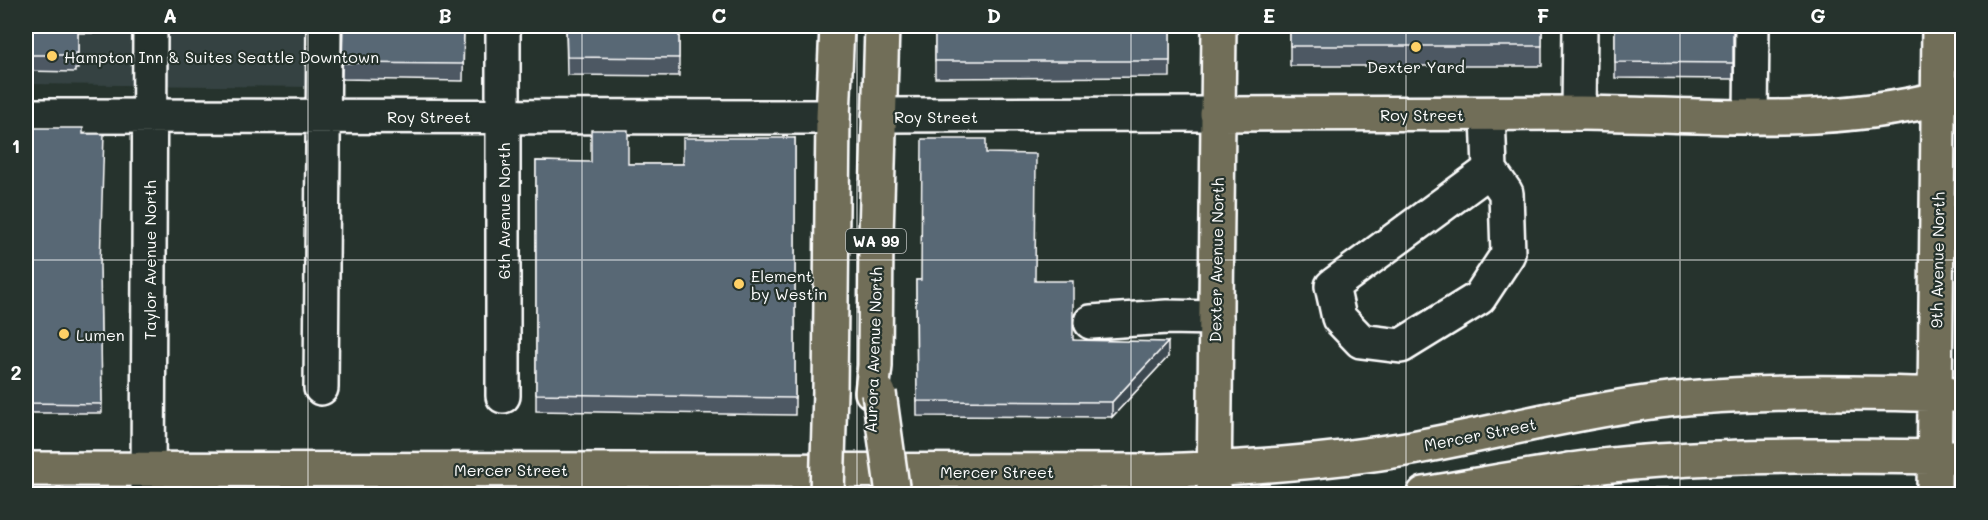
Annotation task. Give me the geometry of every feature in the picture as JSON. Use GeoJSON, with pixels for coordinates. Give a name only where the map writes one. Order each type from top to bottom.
{"type":"FeatureCollection","features":[{"type":"Feature","properties":{"kind":"main road","name":"WA 99"},"geometry":{"type":"LineString","coordinates":[[827,495],[833,117],[837,26]]}},
{"type":"Feature","properties":{"kind":"main road","name":"Aurora Avenue North"},"geometry":{"type":"LineString","coordinates":[[869,495],[875,384],[882,26]]}},
{"type":"Feature","properties":{"kind":"main road","name":"Dexter Avenue North"},"geometry":{"type":"LineString","coordinates":[[1214,482],[1219,26]]}},
{"type":"Feature","properties":{"kind":"main road","name":"9th Avenue North"},"geometry":{"type":"LineString","coordinates":[[1934,495],[1948,457],[1949,394],[1951,95],[1939,26]]}},
{"type":"Feature","properties":{"kind":"main road","name":"Roy Street"},"geometry":{"type":"LineString","coordinates":[[1217,114],[1579,113],[1751,117],[1833,116],[1951,95]]}},
{"type":"Feature","properties":{"kind":"main road","name":"WA 99"},"geometry":{"type":"LineString","coordinates":[[875,384],[893,495]]}},
{"type":"Feature","properties":{"kind":"main road","name":"Mercer Street"},"geometry":{"type":"LineString","coordinates":[[26,469],[148,482],[317,468],[1118,471],[1214,482],[1273,466],[1405,449],[1578,414],[1662,401],[1746,394],[1949,394]]}},
{"type":"Feature","properties":{"kind":"main road"},"geometry":{"type":"LineString","coordinates":[[1424,495],[1569,482],[1658,460],[1794,455],[1948,457]]}},
{"type":"Feature","properties":{"kind":"main road"},"geometry":{"type":"LineString","coordinates":[[317,468],[386,484],[460,495]]}},
{"type":"Feature","properties":{"kind":"street","name":"Taylor Avenue North"},"geometry":{"type":"LineString","coordinates":[[148,482],[150,26]]}},
{"type":"Feature","properties":{"kind":"street"},"geometry":{"type":"LineString","coordinates":[[321,388],[324,26]]}},
{"type":"Feature","properties":{"kind":"street","name":"6th Avenue North"},"geometry":{"type":"LineString","coordinates":[[502,396],[503,26]]}},
{"type":"Feature","properties":{"kind":"street"},"geometry":{"type":"LineString","coordinates":[[1579,113],[1580,26]]}},
{"type":"Feature","properties":{"kind":"street"},"geometry":{"type":"LineString","coordinates":[[1751,117],[1752,26]]}},
{"type":"Feature","properties":{"kind":"street","name":"Roy Street"},"geometry":{"type":"LineString","coordinates":[[879,116],[1217,114]]}},
{"type":"Feature","properties":{"kind":"street"},"geometry":{"type":"LineString","coordinates":[[1488,114],[1491,170],[1506,194],[1508,254],[1479,298],[1401,346],[1361,341],[1339,318],[1332,286],[1491,170]]}},
{"type":"Feature","properties":{"kind":"street","name":"Roy Street"},"geometry":{"type":"LineString","coordinates":[[26,116],[833,117]]}},
{"type":"Feature","properties":{"kind":"street"},"geometry":{"type":"LineString","coordinates":[[1091,322],[1167,317],[1216,318]]}},
{"type":"Feature","properties":{"kind":"shaded area"},"geometry":{"type":"Polygon","coordinates":[[[26,26],[320,26],[319,87],[26,84],[26,26]]]}},
{"type":"Feature","properties":{"kind":"building"},"geometry":{"type":"Polygon","coordinates":[[[26,26],[78,26],[78,53],[75,55],[26,55],[26,26]]]}},
{"type":"Feature","properties":{"kind":"building"},"geometry":{"type":"Polygon","coordinates":[[[343,26],[464,26],[463,64],[342,63],[343,26]]]}},
{"type":"Feature","properties":{"kind":"building"},"geometry":{"type":"Polygon","coordinates":[[[566,26],[679,26],[679,58],[567,57],[566,26]]]}},
{"type":"Feature","properties":{"kind":"building"},"geometry":{"type":"Polygon","coordinates":[[[935,26],[1170,26],[1170,61],[935,61],[935,26]]]}},
{"type":"Feature","properties":{"kind":"building"},"geometry":{"type":"Polygon","coordinates":[[[1290,26],[1542,26],[1542,46],[1290,46],[1290,26]]]}},
{"type":"Feature","properties":{"kind":"building"},"geometry":{"type":"Polygon","coordinates":[[[1615,26],[1733,26],[1733,63],[1615,62],[1615,26]]]}},
{"type":"Feature","properties":{"kind":"building","name":"Lumen"},"geometry":{"type":"Polygon","coordinates":[[[26,128],[83,128],[83,134],[104,134],[100,266],[102,404],[26,403],[26,128]]]}},
{"type":"Feature","properties":{"kind":"building"},"geometry":{"type":"Polygon","coordinates":[[[591,130],[628,130],[628,164],[683,164],[683,138],[795,138],[795,398],[536,394],[536,161],[591,162],[591,130]]]}},
{"type":"Feature","properties":{"kind":"building"},"geometry":{"type":"Polygon","coordinates":[[[922,139],[986,139],[986,153],[1036,154],[1035,281],[1073,281],[1073,340],[1168,342],[1112,402],[917,401],[916,280],[921,280],[922,139]]]}},
{"type":"Feature","properties":{"kind":"building"},"geometry":{"type":"Polygon","coordinates":[[[1642,489],[1669,489],[1669,495],[1642,495],[1642,489]]]}},
{"type":"Feature","properties":{"kind":"place","name":"Dexter Yard"},"geometry":{"type":"Point","coordinates":[1416,47]}},
{"type":"Feature","properties":{"kind":"place","name":"Hampton Inn & Suites Seattle Downtown"},"geometry":{"type":"Point","coordinates":[52,56]}},
{"type":"Feature","properties":{"kind":"place","name":"Element by Westin"},"geometry":{"type":"Point","coordinates":[739,284]}},
{"type":"Feature","properties":{"kind":"place","name":"Lumen"},"geometry":{"type":"Point","coordinates":[64,334]}}]}
